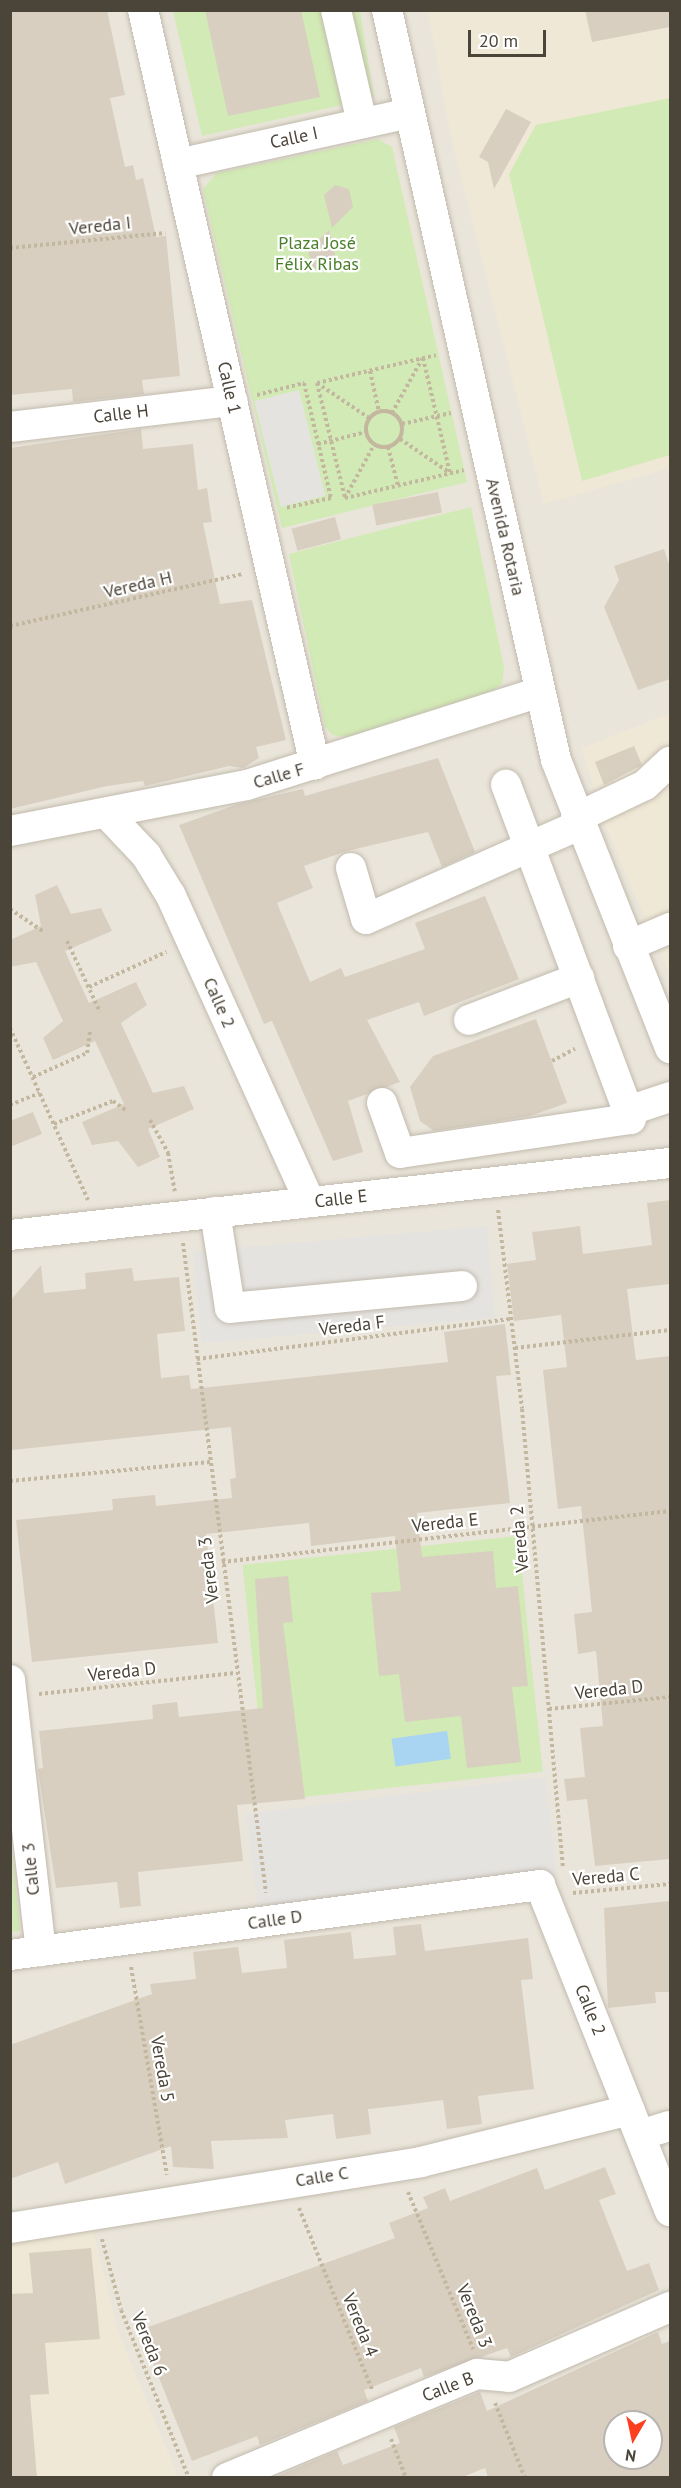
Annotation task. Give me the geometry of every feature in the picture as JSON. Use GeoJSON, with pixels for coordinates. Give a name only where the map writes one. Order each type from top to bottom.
{"type":"FeatureCollection","features":[{"type":"Feature","properties":{"kind":"street","name":"Calle 1"},"geometry":{"type":"LineString","coordinates":[[143,10],[315,765]]}},
{"type":"Feature","properties":{"kind":"street"},"geometry":{"type":"LineString","coordinates":[[336,10],[362,123]]}},
{"type":"Feature","properties":{"kind":"street","name":"Avenida Rotaria"},"geometry":{"type":"LineString","coordinates":[[387,10],[540,692],[577,821],[670,1048]]}},
{"type":"Feature","properties":{"kind":"street","name":"Calle I"},"geometry":{"type":"LineString","coordinates":[[178,164],[410,113]]}},
{"type":"Feature","properties":{"kind":"street","name":"Calle H"},"geometry":{"type":"LineString","coordinates":[[10,427],[232,401]]}},
{"type":"Feature","properties":{"kind":"street","name":"Calle F"},"geometry":{"type":"LineString","coordinates":[[10,831],[109,816],[315,765],[540,692]]}},
{"type":"Feature","properties":{"kind":"street"},"geometry":{"type":"LineString","coordinates":[[351,868],[366,919],[529,847],[645,785],[670,762]]}},
{"type":"Feature","properties":{"kind":"street"},"geometry":{"type":"LineString","coordinates":[[382,1103],[400,1153],[632,1119],[506,785]]}},
{"type":"Feature","properties":{"kind":"street","name":"Calle 2"},"geometry":{"type":"LineString","coordinates":[[109,816],[146,855],[191,941],[310,1202]]}},
{"type":"Feature","properties":{"kind":"street"},"geometry":{"type":"LineString","coordinates":[[628,946],[670,928]]}},
{"type":"Feature","properties":{"kind":"street"},"geometry":{"type":"LineString","coordinates":[[469,1020],[579,978]]}},
{"type":"Feature","properties":{"kind":"street"},"geometry":{"type":"LineString","coordinates":[[628,1111],[670,1097]]}},
{"type":"Feature","properties":{"kind":"street","name":"Calle E"},"geometry":{"type":"LineString","coordinates":[[10,1235],[670,1163]]}},
{"type":"Feature","properties":{"kind":"street"},"geometry":{"type":"LineString","coordinates":[[215,1212],[230,1308],[462,1286]]}},
{"type":"Feature","properties":{"kind":"street","name":"Calle 3"},"geometry":{"type":"LineString","coordinates":[[11,1689],[40,1951]]}},
{"type":"Feature","properties":{"kind":"street","name":"Calle 2"},"geometry":{"type":"LineString","coordinates":[[550,1892],[670,2211]]}},
{"type":"Feature","properties":{"kind":"street","name":"Calle D"},"geometry":{"type":"LineString","coordinates":[[10,1955],[270,1920],[550,1892]]}},
{"type":"Feature","properties":{"kind":"street"},"geometry":{"type":"LineString","coordinates":[[635,2122],[670,2126]]}},
{"type":"Feature","properties":{"kind":"street","name":"Calle C"},"geometry":{"type":"LineString","coordinates":[[10,2228],[397,2166],[635,2122]]}},
{"type":"Feature","properties":{"kind":"street","name":"Calle B"},"geometry":{"type":"LineString","coordinates":[[227,2478],[381,2413],[483,2374],[509,2377],[670,2307]]}},
{"type":"Feature","properties":{"kind":"path","name":"Vereda I"},"geometry":{"type":"LineString","coordinates":[[10,248],[193,230]]}},
{"type":"Feature","properties":{"kind":"path"},"geometry":{"type":"LineString","coordinates":[[317,383],[462,349]]}},
{"type":"Feature","properties":{"kind":"path"},"geometry":{"type":"LineString","coordinates":[[392,413],[423,358]]}},
{"type":"Feature","properties":{"kind":"path"},"geometry":{"type":"LineString","coordinates":[[423,358],[450,473]]}},
{"type":"Feature","properties":{"kind":"path"},"geometry":{"type":"LineString","coordinates":[[370,370],[380,412]]}},
{"type":"Feature","properties":{"kind":"path"},"geometry":{"type":"LineString","coordinates":[[232,401],[304,383],[331,498],[258,515]]}},
{"type":"Feature","properties":{"kind":"path"},"geometry":{"type":"LineString","coordinates":[[317,383],[369,418]]}},
{"type":"Feature","properties":{"kind":"path"},"geometry":{"type":"LineString","coordinates":[[317,383],[345,498]]}},
{"type":"Feature","properties":{"kind":"path"},"geometry":{"type":"LineString","coordinates":[[402,424],[475,407]]}},
{"type":"Feature","properties":{"kind":"path"},"geometry":{"type":"LineString","coordinates":[[380,412],[392,413],[402,424],[400,439],[388,447],[374,445],[366,432],[369,418],[380,412]]}},
{"type":"Feature","properties":{"kind":"path"},"geometry":{"type":"LineString","coordinates":[[318,444],[366,432]]}},
{"type":"Feature","properties":{"kind":"path"},"geometry":{"type":"LineString","coordinates":[[400,439],[450,473]]}},
{"type":"Feature","properties":{"kind":"path"},"geometry":{"type":"LineString","coordinates":[[345,498],[374,445]]}},
{"type":"Feature","properties":{"kind":"path"},"geometry":{"type":"LineString","coordinates":[[388,447],[398,486]]}},
{"type":"Feature","properties":{"kind":"path"},"geometry":{"type":"LineString","coordinates":[[345,498],[488,464]]}},
{"type":"Feature","properties":{"kind":"path","name":"Vereda H"},"geometry":{"type":"LineString","coordinates":[[10,626],[270,568]]}},
{"type":"Feature","properties":{"kind":"path"},"geometry":{"type":"LineString","coordinates":[[10,909],[44,932]]}},
{"type":"Feature","properties":{"kind":"path"},"geometry":{"type":"LineString","coordinates":[[67,941],[100,1012]]}},
{"type":"Feature","properties":{"kind":"path"},"geometry":{"type":"LineString","coordinates":[[89,987],[191,941]]}},
{"type":"Feature","properties":{"kind":"path"},"geometry":{"type":"LineString","coordinates":[[11,1031],[100,1225]]}},
{"type":"Feature","properties":{"kind":"path"},"geometry":{"type":"LineString","coordinates":[[33,1077],[87,1053],[90,1031]]}},
{"type":"Feature","properties":{"kind":"path"},"geometry":{"type":"LineString","coordinates":[[10,1105],[40,1093]]}},
{"type":"Feature","properties":{"kind":"path"},"geometry":{"type":"LineString","coordinates":[[54,1124],[113,1101],[127,1111]]}},
{"type":"Feature","properties":{"kind":"path","name":"Vereda 3"},"geometry":{"type":"LineString","coordinates":[[150,1120],[168,1153],[180,1216],[235,1673],[270,1920]]}},
{"type":"Feature","properties":{"kind":"path","name":"Vereda 2"},"geometry":{"type":"LineString","coordinates":[[494,1182],[515,1348],[549,1709],[550,1892]]}},
{"type":"Feature","properties":{"kind":"path","name":"Vereda F"},"geometry":{"type":"LineString","coordinates":[[197,1359],[511,1319]]}},
{"type":"Feature","properties":{"kind":"path"},"geometry":{"type":"LineString","coordinates":[[515,1348],[670,1330]]}},
{"type":"Feature","properties":{"kind":"path"},"geometry":{"type":"LineString","coordinates":[[10,1481],[210,1462]]}},
{"type":"Feature","properties":{"kind":"path","name":"Vereda E"},"geometry":{"type":"LineString","coordinates":[[222,1562],[670,1511]]}},
{"type":"Feature","properties":{"kind":"path","name":"Vereda D"},"geometry":{"type":"LineString","coordinates":[[11,1689],[235,1673]]}},
{"type":"Feature","properties":{"kind":"path","name":"Vereda D"},"geometry":{"type":"LineString","coordinates":[[549,1709],[670,1697]]}},
{"type":"Feature","properties":{"kind":"path","name":"Vereda C"},"geometry":{"type":"LineString","coordinates":[[550,1892],[670,1884]]}},
{"type":"Feature","properties":{"kind":"path","name":"Vereda 5"},"geometry":{"type":"LineString","coordinates":[[126,1940],[172,2203]]}},
{"type":"Feature","properties":{"kind":"path","name":"Vereda 3"},"geometry":{"type":"LineString","coordinates":[[397,2166],[525,2478]]}},
{"type":"Feature","properties":{"kind":"path","name":"Vereda 4"},"geometry":{"type":"LineString","coordinates":[[289,2183],[406,2478]]}},
{"type":"Feature","properties":{"kind":"path","name":"Vereda 6"},"geometry":{"type":"LineString","coordinates":[[96,2216],[121,2310],[189,2478]]}},
{"type":"Feature","properties":{"kind":"shaded area"},"geometry":{"type":"Polygon","coordinates":[[[11,11],[670,11],[670,2477],[11,2477],[11,11]]]}},
{"type":"Feature","properties":{"kind":"shaded area"},"geometry":{"type":"Polygon","coordinates":[[[428,11],[670,11],[670,468],[544,504],[451,137],[428,11]]]}},
{"type":"Feature","properties":{"kind":"shaded area"},"geometry":{"type":"Polygon","coordinates":[[[299,390],[325,496],[281,507],[254,401],[299,390]]]}},
{"type":"Feature","properties":{"kind":"shaded area"},"geometry":{"type":"Polygon","coordinates":[[[670,713],[670,976],[605,825],[582,748],[670,713]]]}},
{"type":"Feature","properties":{"kind":"shaded area"},"geometry":{"type":"Polygon","coordinates":[[[487,1226],[495,1318],[201,1343],[193,1252],[487,1226]]]}},
{"type":"Feature","properties":{"kind":"shaded area"},"geometry":{"type":"Polygon","coordinates":[[[545,1777],[557,1874],[258,1911],[246,1814],[545,1777]]]}},
{"type":"Feature","properties":{"kind":"shaded area"},"geometry":{"type":"Polygon","coordinates":[[[93,2231],[119,2334],[178,2477],[11,2477],[10,2242],[93,2231]]]}},
{"type":"Feature","properties":{"kind":"green space"},"geometry":{"type":"Polygon","coordinates":[[[173,11],[360,11],[374,98],[202,136],[173,11]]]}},
{"type":"Feature","properties":{"kind":"green space"},"geometry":{"type":"Polygon","coordinates":[[[670,98],[670,455],[582,481],[509,174],[536,125],[670,98]]]}},
{"type":"Feature","properties":{"kind":"green space","name":"Plaza José Félix Ribas"},"geometry":{"type":"Polygon","coordinates":[[[378,139],[392,147],[467,482],[282,528],[203,189],[217,173],[378,139]]]}},
{"type":"Feature","properties":{"kind":"green space"},"geometry":{"type":"Polygon","coordinates":[[[471,507],[504,668],[502,684],[482,698],[348,737],[332,735],[325,726],[289,554],[471,507]]]}},
{"type":"Feature","properties":{"kind":"green space"},"geometry":{"type":"Polygon","coordinates":[[[518,1536],[543,1772],[267,1801],[243,1565],[518,1536]]]}},
{"type":"Feature","properties":{"kind":"green space"},"geometry":{"type":"Polygon","coordinates":[[[11,1839],[20,1931],[10,1932],[11,1839]]]}},
{"type":"Feature","properties":{"kind":"water"},"geometry":{"type":"Polygon","coordinates":[[[447,1731],[451,1759],[395,1767],[392,1739],[447,1731]]]}},
{"type":"Feature","properties":{"kind":"building"},"geometry":{"type":"Polygon","coordinates":[[[10,10],[107,10],[125,95],[110,98],[125,167],[133,165],[136,180],[143,178],[156,237],[166,236],[180,376],[142,380],[144,394],[73,402],[72,389],[10,395],[10,10]]]}},
{"type":"Feature","properties":{"kind":"building"},"geometry":{"type":"Polygon","coordinates":[[[205,10],[301,10],[320,97],[228,116],[205,10]]]}},
{"type":"Feature","properties":{"kind":"building"},"geometry":{"type":"Polygon","coordinates":[[[585,10],[670,10],[670,27],[592,42],[585,10]]]}},
{"type":"Feature","properties":{"kind":"building"},"geometry":{"type":"Polygon","coordinates":[[[506,109],[531,122],[494,189],[488,162],[479,157],[506,109]]]}},
{"type":"Feature","properties":{"kind":"building"},"geometry":{"type":"Polygon","coordinates":[[[335,185],[349,189],[353,207],[332,228],[324,195],[335,185]]]}},
{"type":"Feature","properties":{"kind":"building"},"geometry":{"type":"Polygon","coordinates":[[[329,230],[337,262],[326,272],[312,268],[308,250],[329,230]]]}},
{"type":"Feature","properties":{"kind":"building"},"geometry":{"type":"Polygon","coordinates":[[[141,429],[143,449],[193,444],[198,490],[207,488],[212,522],[203,523],[220,604],[252,600],[286,740],[256,747],[259,758],[243,768],[229,766],[145,786],[143,781],[107,786],[10,809],[10,448],[141,429]]]}},
{"type":"Feature","properties":{"kind":"building"},"geometry":{"type":"Polygon","coordinates":[[[438,492],[442,513],[376,525],[372,505],[438,492]]]}},
{"type":"Feature","properties":{"kind":"building"},"geometry":{"type":"Polygon","coordinates":[[[335,517],[341,539],[297,551],[292,529],[335,517]]]}},
{"type":"Feature","properties":{"kind":"building"},"geometry":{"type":"Polygon","coordinates":[[[664,549],[670,567],[670,679],[638,690],[604,607],[619,580],[614,566],[664,549]]]}},
{"type":"Feature","properties":{"kind":"building"},"geometry":{"type":"Polygon","coordinates":[[[634,746],[642,765],[604,785],[595,762],[634,746]]]}},
{"type":"Feature","properties":{"kind":"building"},"geometry":{"type":"Polygon","coordinates":[[[438,758],[475,852],[442,867],[428,832],[347,851],[304,866],[313,888],[277,903],[310,982],[341,968],[345,977],[425,949],[415,923],[485,896],[519,979],[424,1016],[419,1002],[367,1020],[400,1082],[348,1101],[363,1152],[333,1161],[272,1021],[264,1024],[179,825],[238,804],[303,789],[305,796],[438,758]]]}},
{"type":"Feature","properties":{"kind":"building"},"geometry":{"type":"Polygon","coordinates":[[[57,885],[71,914],[101,908],[112,931],[65,951],[89,1003],[136,982],[147,1005],[121,1023],[153,1093],[184,1086],[194,1109],[148,1129],[160,1157],[138,1167],[118,1141],[92,1145],[82,1122],[124,1104],[95,1041],[53,1060],[43,1038],[63,1021],[36,962],[10,967],[10,940],[41,926],[35,895],[57,885]]]}},
{"type":"Feature","properties":{"kind":"building"},"geometry":{"type":"Polygon","coordinates":[[[536,1019],[567,1103],[530,1116],[434,1131],[420,1121],[410,1087],[433,1056],[536,1019]]]}},
{"type":"Feature","properties":{"kind":"building"},"geometry":{"type":"Polygon","coordinates":[[[33,1112],[42,1134],[10,1147],[10,1121],[33,1112]]]}},
{"type":"Feature","properties":{"kind":"building"},"geometry":{"type":"Polygon","coordinates":[[[670,1200],[670,1284],[627,1289],[636,1360],[670,1356],[670,1859],[595,1866],[587,1799],[567,1801],[564,1779],[585,1777],[580,1728],[603,1726],[596,1651],[578,1654],[574,1614],[592,1612],[581,1506],[558,1509],[543,1370],[567,1367],[561,1315],[514,1321],[507,1264],[536,1260],[532,1232],[580,1226],[583,1254],[652,1245],[647,1203],[670,1200]]]}},
{"type":"Feature","properties":{"kind":"building"},"geometry":{"type":"Polygon","coordinates":[[[41,1265],[44,1293],[86,1289],[85,1273],[132,1268],[134,1281],[179,1277],[185,1331],[157,1334],[161,1378],[189,1375],[191,1389],[448,1362],[444,1332],[505,1324],[511,1375],[496,1376],[510,1503],[417,1513],[422,1557],[493,1551],[496,1588],[518,1586],[528,1686],[512,1687],[521,1762],[467,1768],[461,1716],[405,1722],[399,1674],[379,1676],[371,1593],[401,1591],[395,1536],[311,1546],[309,1523],[206,1534],[218,1643],[32,1662],[16,1520],[113,1510],[112,1499],[155,1495],[156,1506],[232,1498],[230,1479],[236,1478],[231,1427],[12,1450],[10,1301],[41,1265]]]}},
{"type":"Feature","properties":{"kind":"building"},"geometry":{"type":"Polygon","coordinates":[[[288,1576],[293,1622],[283,1623],[305,1799],[237,1805],[243,1861],[138,1872],[141,1906],[120,1908],[117,1882],[56,1888],[38,1769],[43,1768],[39,1731],[153,1719],[152,1705],[177,1702],[179,1717],[263,1708],[255,1579],[288,1576]]]}},
{"type":"Feature","properties":{"kind":"building"},"geometry":{"type":"Polygon","coordinates":[[[669,1901],[670,1992],[655,1992],[656,2003],[608,2008],[604,1908],[669,1901]]]}},
{"type":"Feature","properties":{"kind":"building"},"geometry":{"type":"Polygon","coordinates":[[[421,1924],[425,1951],[528,1938],[533,1979],[521,1980],[534,2089],[478,2096],[482,2124],[447,2129],[443,2100],[368,2109],[371,2134],[336,2139],[333,2114],[285,2120],[288,2138],[211,2141],[214,2169],[173,2167],[171,2146],[65,2184],[58,2162],[10,2179],[10,2045],[152,1994],[150,1984],[196,1979],[193,1952],[238,1947],[242,1973],[287,1968],[284,1940],[351,1932],[354,1959],[396,1955],[393,1927],[421,1924]]]}},
{"type":"Feature","properties":{"kind":"building"},"geometry":{"type":"Polygon","coordinates":[[[605,2167],[616,2194],[599,2200],[627,2271],[649,2263],[659,2290],[511,2357],[507,2348],[424,2377],[421,2368],[364,2390],[368,2401],[260,2445],[257,2436],[192,2461],[140,2330],[395,2238],[389,2223],[428,2208],[423,2197],[445,2188],[450,2201],[537,2168],[545,2190],[605,2167]]]}},
{"type":"Feature","properties":{"kind":"building"},"geometry":{"type":"Polygon","coordinates":[[[91,2248],[100,2339],[45,2343],[49,2394],[30,2395],[37,2478],[10,2478],[10,2294],[33,2293],[29,2253],[91,2248]]]}},
{"type":"Feature","properties":{"kind":"building"},"geometry":{"type":"Polygon","coordinates":[[[658,2332],[662,2344],[670,2341],[670,2478],[488,2478],[485,2468],[460,2478],[273,2478],[337,2451],[343,2465],[400,2443],[394,2427],[480,2392],[487,2411],[658,2332]]]}}]}
